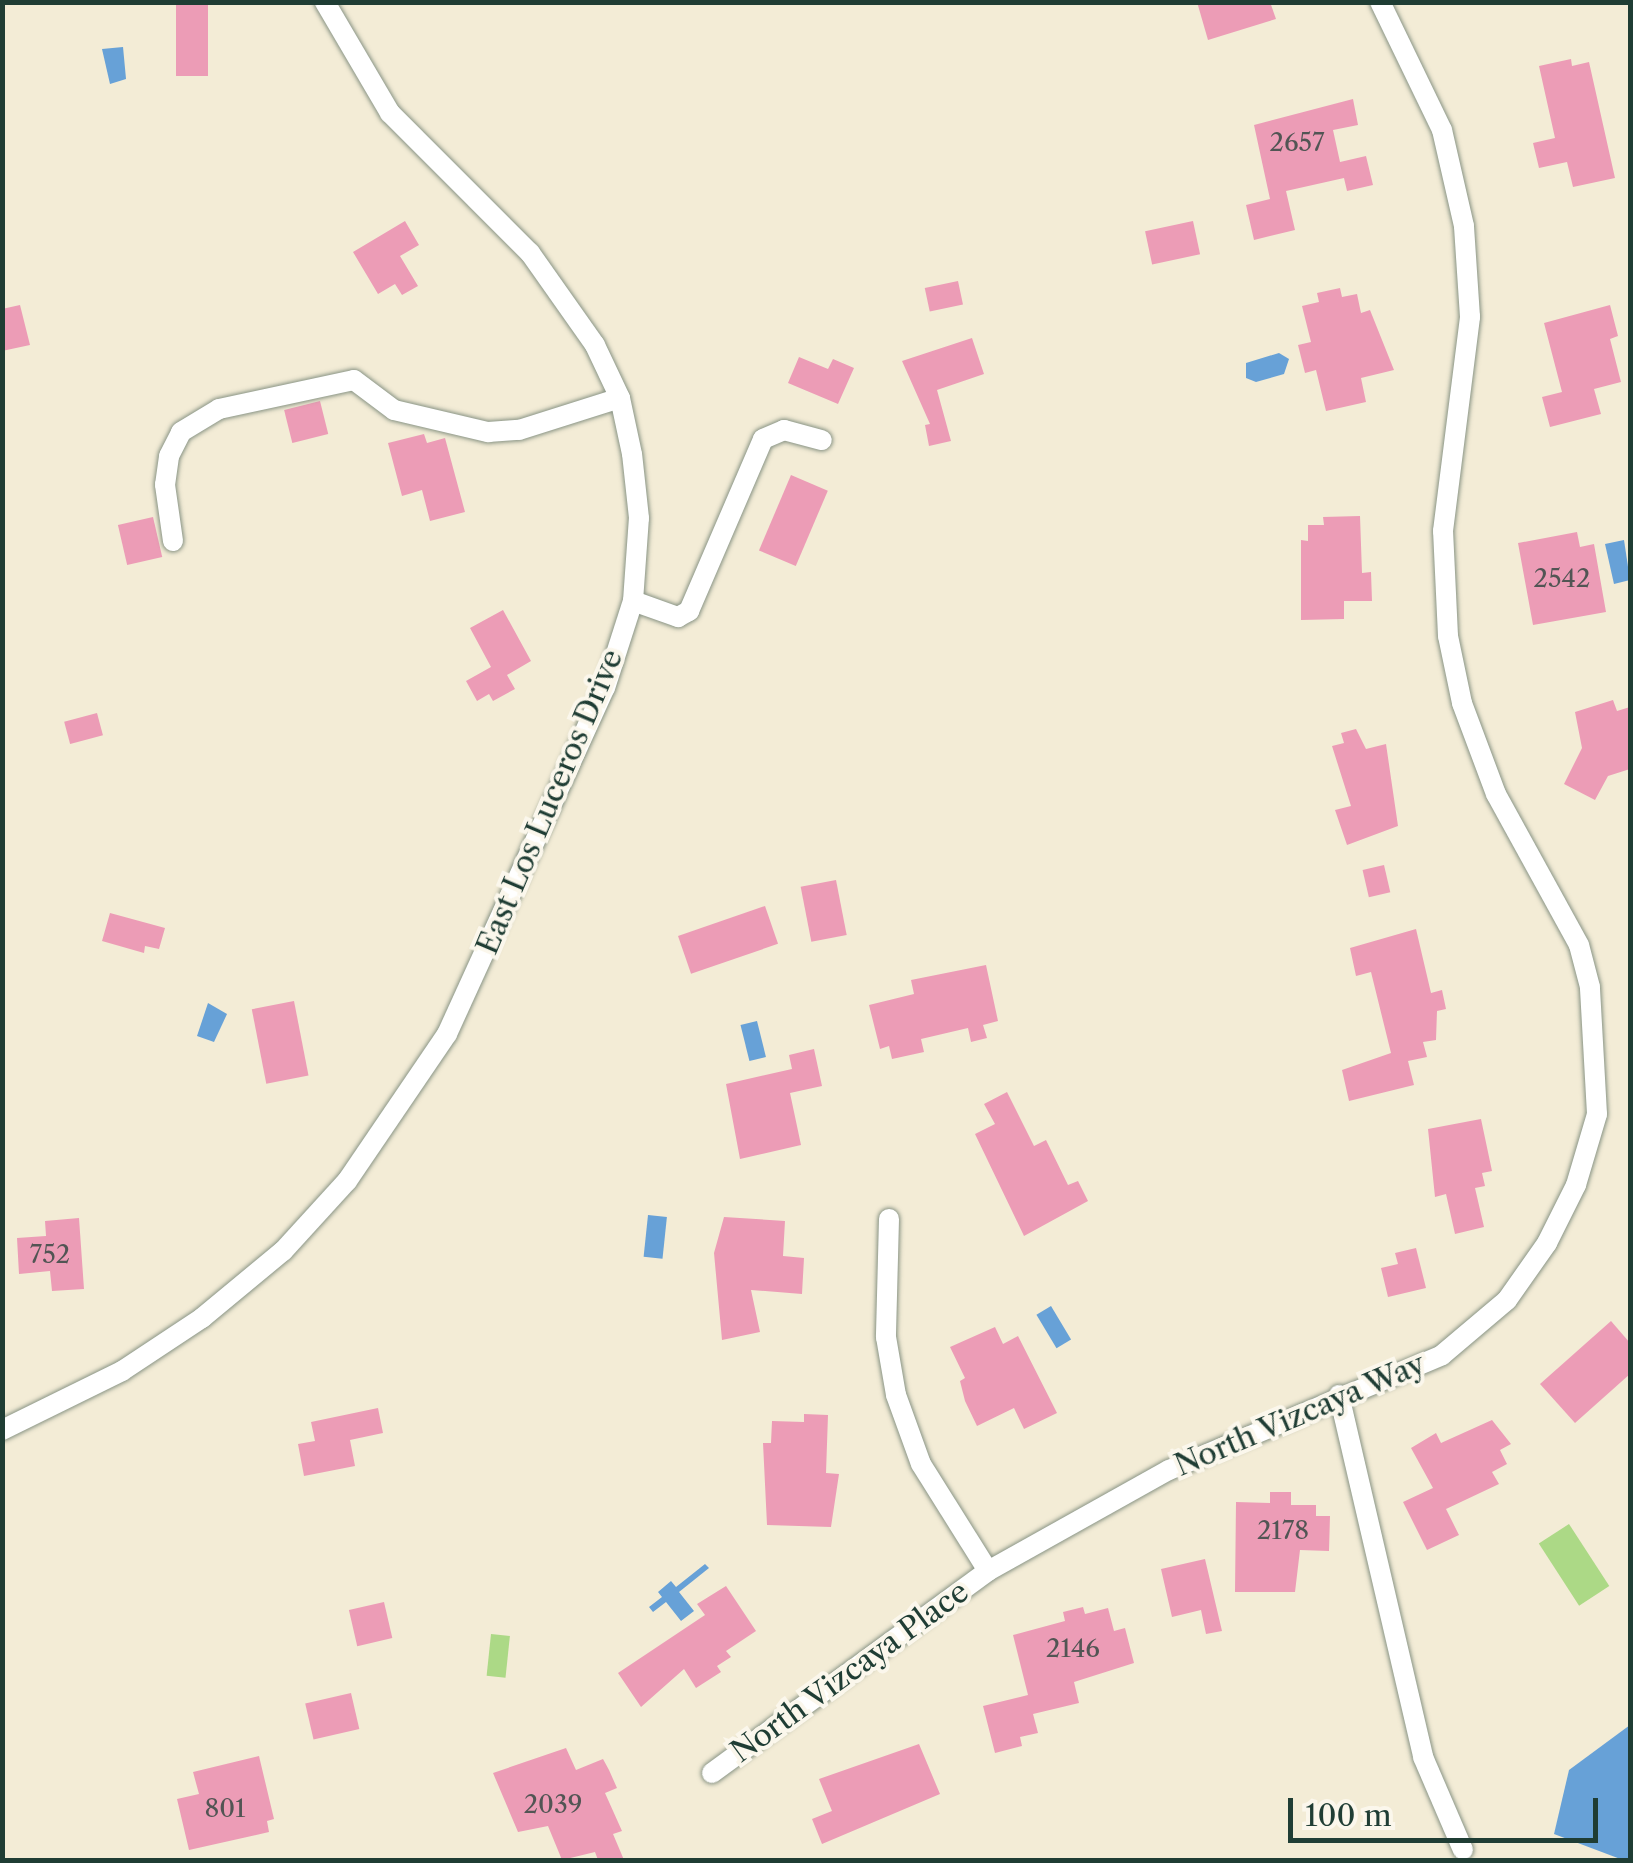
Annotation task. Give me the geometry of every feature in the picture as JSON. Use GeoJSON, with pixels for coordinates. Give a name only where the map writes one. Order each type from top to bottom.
{"type":"FeatureCollection","features":[{"type":"Feature","properties":{"kind":"street","name":"East Los Luceros Drive"},"geometry":{"type":"LineString","coordinates":[[2,1430],[122,1370],[202,1318],[283,1251],[347,1181],[447,1034],[606,688],[633,601],[639,518],[620,398],[568,298],[390,112],[325,2]]}},
{"type":"Feature","properties":{"kind":"street","name":"North Vizcaya Way"},"geometry":{"type":"LineString","coordinates":[[988,1571],[1169,1470],[1442,1354],[1507,1300],[1548,1243],[1576,1185],[1597,1114],[1592,1002],[1579,945],[1496,794],[1462,703],[1448,636],[1444,531],[1470,317],[1464,226],[1442,130],[1380,2]]}},
{"type":"Feature","properties":{"kind":"street"},"geometry":{"type":"LineString","coordinates":[[173,542],[164,484],[170,456],[181,432],[219,409],[354,380],[394,410],[488,432],[519,430],[620,398]]}},
{"type":"Feature","properties":{"kind":"street"},"geometry":{"type":"LineString","coordinates":[[633,601],[678,617],[689,611],[763,438],[784,430],[822,440]]}},
{"type":"Feature","properties":{"kind":"street"},"geometry":{"type":"LineString","coordinates":[[890,1219],[886,1337],[896,1395],[921,1464],[988,1571]]}},
{"type":"Feature","properties":{"kind":"street"},"geometry":{"type":"LineString","coordinates":[[1339,1395],[1423,1758],[1464,1850]]}},
{"type":"Feature","properties":{"kind":"street","name":"North Vizcaya Place"},"geometry":{"type":"LineString","coordinates":[[712,1772],[988,1571]]}},
{"type":"Feature","properties":{"kind":"green space"},"geometry":{"type":"Polygon","coordinates":[[[1569,1524],[1609,1586],[1579,1606],[1539,1544],[1569,1524]]]}},
{"type":"Feature","properties":{"kind":"green space"},"geometry":{"type":"Polygon","coordinates":[[[491,1634],[510,1636],[506,1678],[487,1676],[491,1634]]]}},
{"type":"Feature","properties":{"kind":"water"},"geometry":{"type":"Polygon","coordinates":[[[123,47],[126,79],[110,84],[102,49],[123,47]]]}},
{"type":"Feature","properties":{"kind":"water"},"geometry":{"type":"Polygon","coordinates":[[[1279,353],[1289,359],[1284,374],[1256,382],[1246,378],[1246,363],[1279,353]]]}},
{"type":"Feature","properties":{"kind":"water"},"geometry":{"type":"Polygon","coordinates":[[[1624,540],[1630,580],[1614,584],[1605,544],[1624,540]]]}},
{"type":"Feature","properties":{"kind":"water"},"geometry":{"type":"Polygon","coordinates":[[[208,1003],[227,1014],[214,1042],[197,1036],[208,1003]]]}},
{"type":"Feature","properties":{"kind":"water"},"geometry":{"type":"Polygon","coordinates":[[[757,1021],[766,1057],[749,1061],[741,1025],[757,1021]]]}},
{"type":"Feature","properties":{"kind":"water"},"geometry":{"type":"Polygon","coordinates":[[[648,1215],[667,1217],[663,1259],[644,1257],[648,1215]]]}},
{"type":"Feature","properties":{"kind":"water"},"geometry":{"type":"Polygon","coordinates":[[[1051,1306],[1071,1339],[1057,1348],[1036,1315],[1051,1306]]]}},
{"type":"Feature","properties":{"kind":"water"},"geometry":{"type":"Polygon","coordinates":[[[705,1564],[709,1568],[679,1592],[694,1611],[681,1621],[666,1602],[653,1612],[649,1607],[662,1597],[658,1592],[671,1581],[676,1587],[705,1564]]]}},
{"type":"Feature","properties":{"kind":"water"},"geometry":{"type":"Polygon","coordinates":[[[1630,1725],[1630,1860],[1623,1860],[1554,1834],[1569,1770],[1630,1725]]]}},
{"type":"Feature","properties":{"kind":"building"},"geometry":{"type":"Polygon","coordinates":[[[176,2],[208,2],[208,76],[176,76],[176,2]]]}},
{"type":"Feature","properties":{"kind":"building"},"geometry":{"type":"Polygon","coordinates":[[[1197,2],[1270,2],[1276,19],[1208,40],[1197,2]]]}},
{"type":"Feature","properties":{"kind":"building"},"geometry":{"type":"Polygon","coordinates":[[[1571,59],[1572,66],[1589,62],[1615,178],[1573,187],[1567,162],[1539,168],[1533,143],[1555,138],[1539,66],[1571,59]]]}},
{"type":"Feature","properties":{"kind":"building"},"geometry":{"type":"Polygon","coordinates":[[[1353,99],[1358,125],[1333,130],[1340,162],[1366,156],[1373,185],[1347,191],[1344,178],[1286,191],[1295,230],[1254,240],[1246,205],[1270,199],[1254,125],[1353,99]]]}},
{"type":"Feature","properties":{"kind":"building"},"geometry":{"type":"Polygon","coordinates":[[[405,221],[419,245],[400,256],[418,286],[402,295],[395,284],[378,294],[353,252],[405,221]]]}},
{"type":"Feature","properties":{"kind":"building"},"geometry":{"type":"Polygon","coordinates":[[[1193,221],[1200,254],[1152,264],[1145,231],[1193,221]]]}},
{"type":"Feature","properties":{"kind":"building"},"geometry":{"type":"Polygon","coordinates":[[[958,281],[963,304],[930,312],[925,288],[958,281]]]}},
{"type":"Feature","properties":{"kind":"building"},"geometry":{"type":"Polygon","coordinates":[[[1340,288],[1342,297],[1357,294],[1361,313],[1370,310],[1394,370],[1361,378],[1366,402],[1326,411],[1316,370],[1305,373],[1298,345],[1311,342],[1302,306],[1319,302],[1317,293],[1340,288]]]}},
{"type":"Feature","properties":{"kind":"building"},"geometry":{"type":"Polygon","coordinates":[[[20,305],[30,345],[2,351],[2,309],[20,305]]]}},
{"type":"Feature","properties":{"kind":"building"},"geometry":{"type":"Polygon","coordinates":[[[1610,305],[1618,336],[1610,339],[1621,382],[1594,389],[1601,414],[1550,427],[1542,397],[1562,392],[1544,323],[1610,305]]]}},
{"type":"Feature","properties":{"kind":"building"},"geometry":{"type":"Polygon","coordinates":[[[972,338],[984,374],[937,390],[951,441],[929,446],[925,425],[930,424],[902,361],[972,338]]]}},
{"type":"Feature","properties":{"kind":"building"},"geometry":{"type":"Polygon","coordinates":[[[799,357],[828,369],[833,359],[854,368],[838,404],[788,383],[799,357]]]}},
{"type":"Feature","properties":{"kind":"building"},"geometry":{"type":"Polygon","coordinates":[[[320,401],[328,434],[292,443],[284,410],[320,401]]]}},
{"type":"Feature","properties":{"kind":"building"},"geometry":{"type":"Polygon","coordinates":[[[424,434],[427,443],[445,438],[465,512],[430,521],[422,490],[402,496],[388,443],[424,434]]]}},
{"type":"Feature","properties":{"kind":"building"},"geometry":{"type":"Polygon","coordinates":[[[791,475],[828,491],[796,566],[759,550],[791,475]]]}},
{"type":"Feature","properties":{"kind":"building"},"geometry":{"type":"Polygon","coordinates":[[[1360,516],[1362,573],[1371,572],[1372,601],[1344,601],[1344,619],[1301,620],[1301,540],[1308,541],[1308,525],[1324,525],[1323,517],[1360,516]]]}},
{"type":"Feature","properties":{"kind":"building"},"geometry":{"type":"Polygon","coordinates":[[[153,517],[162,557],[127,565],[118,525],[153,517]]]}},
{"type":"Feature","properties":{"kind":"building"},"geometry":{"type":"Polygon","coordinates":[[[1577,532],[1580,547],[1594,544],[1606,612],[1533,625],[1518,543],[1577,532]]]}},
{"type":"Feature","properties":{"kind":"building"},"geometry":{"type":"Polygon","coordinates":[[[503,610],[531,661],[507,675],[515,689],[493,701],[489,694],[477,701],[466,681],[491,667],[470,628],[503,610]]]}},
{"type":"Feature","properties":{"kind":"building"},"geometry":{"type":"Polygon","coordinates":[[[1613,700],[1617,711],[1630,707],[1630,769],[1608,776],[1595,800],[1564,784],[1582,748],[1575,712],[1613,700]]]}},
{"type":"Feature","properties":{"kind":"building"},"geometry":{"type":"Polygon","coordinates":[[[97,713],[103,735],[70,744],[64,722],[97,713]]]}},
{"type":"Feature","properties":{"kind":"building"},"geometry":{"type":"Polygon","coordinates":[[[1356,729],[1366,749],[1386,744],[1398,826],[1347,845],[1335,810],[1351,806],[1332,746],[1344,743],[1341,733],[1356,729]]]}},
{"type":"Feature","properties":{"kind":"building"},"geometry":{"type":"Polygon","coordinates":[[[1384,865],[1390,892],[1369,897],[1363,870],[1384,865]]]}},
{"type":"Feature","properties":{"kind":"building"},"geometry":{"type":"Polygon","coordinates":[[[836,880],[847,935],[811,942],[801,887],[836,880]]]}},
{"type":"Feature","properties":{"kind":"building"},"geometry":{"type":"Polygon","coordinates":[[[765,906],[778,944],[691,974],[678,936],[765,906]]]}},
{"type":"Feature","properties":{"kind":"building"},"geometry":{"type":"Polygon","coordinates":[[[110,913],[165,928],[159,949],[145,946],[144,953],[102,941],[110,913]]]}},
{"type":"Feature","properties":{"kind":"building"},"geometry":{"type":"Polygon","coordinates":[[[1416,929],[1431,993],[1442,990],[1446,1009],[1437,1011],[1436,1040],[1423,1042],[1427,1057],[1408,1061],[1414,1085],[1349,1101],[1342,1070],[1391,1053],[1371,972],[1356,976],[1350,948],[1416,929]]]}},
{"type":"Feature","properties":{"kind":"building"},"geometry":{"type":"Polygon","coordinates":[[[986,965],[998,1021],[983,1025],[987,1038],[971,1042],[968,1028],[921,1039],[924,1052],[892,1059],[889,1046],[880,1049],[869,1005],[914,994],[911,980],[986,965]]]}},
{"type":"Feature","properties":{"kind":"building"},"geometry":{"type":"Polygon","coordinates":[[[294,1001],[309,1076],[266,1084],[252,1009],[294,1001]]]}},
{"type":"Feature","properties":{"kind":"building"},"geometry":{"type":"Polygon","coordinates":[[[814,1049],[822,1086],[790,1093],[801,1145],[740,1159],[726,1084],[792,1069],[789,1055],[814,1049]]]}},
{"type":"Feature","properties":{"kind":"building"},"geometry":{"type":"Polygon","coordinates":[[[1007,1092],[1034,1146],[1046,1140],[1068,1185],[1078,1181],[1088,1201],[1024,1236],[975,1134],[995,1124],[984,1104],[1007,1092]]]}},
{"type":"Feature","properties":{"kind":"building"},"geometry":{"type":"Polygon","coordinates":[[[1481,1119],[1492,1171],[1482,1173],[1485,1186],[1475,1188],[1484,1227],[1455,1234],[1446,1194],[1435,1197],[1428,1129],[1481,1119]]]}},
{"type":"Feature","properties":{"kind":"building"},"geometry":{"type":"Polygon","coordinates":[[[724,1217],[785,1221],[783,1256],[804,1258],[802,1294],[751,1290],[760,1332],[722,1340],[714,1253],[724,1217]]]}},
{"type":"Feature","properties":{"kind":"building"},"geometry":{"type":"Polygon","coordinates":[[[79,1218],[84,1289],[52,1291],[50,1271],[19,1274],[17,1238],[46,1236],[45,1221],[79,1218]]]}},
{"type":"Feature","properties":{"kind":"building"},"geometry":{"type":"Polygon","coordinates":[[[1416,1248],[1426,1288],[1388,1297],[1381,1268],[1398,1264],[1395,1253],[1416,1248]]]}},
{"type":"Feature","properties":{"kind":"building"},"geometry":{"type":"Polygon","coordinates":[[[1611,1321],[1630,1343],[1630,1374],[1575,1423],[1540,1384],[1611,1321]]]}},
{"type":"Feature","properties":{"kind":"building"},"geometry":{"type":"Polygon","coordinates":[[[995,1327],[1003,1344],[1018,1336],[1057,1413],[1024,1429],[1014,1408],[977,1426],[965,1401],[960,1381],[965,1378],[950,1347],[995,1327]]]}},
{"type":"Feature","properties":{"kind":"building"},"geometry":{"type":"Polygon","coordinates":[[[378,1408],[383,1433],[350,1440],[355,1466],[304,1476],[298,1444],[315,1441],[311,1422],[378,1408]]]}},
{"type":"Feature","properties":{"kind":"building"},"geometry":{"type":"Polygon","coordinates":[[[804,1414],[828,1415],[826,1473],[839,1474],[831,1527],[767,1525],[763,1443],[771,1443],[772,1421],[804,1422],[804,1414]]]}},
{"type":"Feature","properties":{"kind":"building"},"geometry":{"type":"Polygon","coordinates":[[[1492,1420],[1511,1444],[1500,1450],[1507,1464],[1492,1472],[1499,1484],[1446,1509],[1459,1535],[1427,1550],[1403,1502],[1433,1488],[1411,1448],[1436,1433],[1441,1443],[1492,1420]]]}},
{"type":"Feature","properties":{"kind":"building"},"geometry":{"type":"Polygon","coordinates":[[[1270,1492],[1291,1492],[1291,1505],[1316,1505],[1316,1516],[1330,1516],[1329,1551],[1300,1550],[1295,1592],[1235,1592],[1236,1502],[1270,1503],[1270,1492]]]}},
{"type":"Feature","properties":{"kind":"building"},"geometry":{"type":"Polygon","coordinates":[[[1205,1559],[1222,1631],[1206,1634],[1201,1610],[1172,1617],[1161,1569],[1205,1559]]]}},
{"type":"Feature","properties":{"kind":"building"},"geometry":{"type":"Polygon","coordinates":[[[726,1586],[756,1631],[726,1651],[731,1657],[717,1666],[721,1672],[696,1688],[684,1669],[641,1707],[618,1673],[705,1615],[697,1604],[726,1586]]]}},
{"type":"Feature","properties":{"kind":"building"},"geometry":{"type":"Polygon","coordinates":[[[384,1602],[392,1638],[357,1646],[349,1610],[384,1602]]]}},
{"type":"Feature","properties":{"kind":"building"},"geometry":{"type":"Polygon","coordinates":[[[1083,1607],[1085,1614],[1108,1608],[1114,1631],[1125,1628],[1134,1663],[1074,1682],[1079,1703],[1033,1714],[1038,1733],[1020,1737],[1022,1746],[995,1753],[983,1706],[1028,1695],[1013,1635],[1065,1621],[1063,1612],[1083,1607]]]}},
{"type":"Feature","properties":{"kind":"building"},"geometry":{"type":"Polygon","coordinates":[[[351,1693],[359,1729],[314,1740],[305,1704],[351,1693]]]}},
{"type":"Feature","properties":{"kind":"building"},"geometry":{"type":"Polygon","coordinates":[[[919,1744],[940,1794],[822,1844],[812,1819],[832,1811],[819,1779],[919,1744]]]}},
{"type":"Feature","properties":{"kind":"building"},"geometry":{"type":"Polygon","coordinates":[[[566,1748],[576,1770],[603,1759],[609,1770],[617,1788],[605,1793],[622,1831],[613,1834],[624,1860],[598,1860],[595,1852],[562,1860],[548,1826],[518,1832],[493,1773],[566,1748]]]}},
{"type":"Feature","properties":{"kind":"building"},"geometry":{"type":"Polygon","coordinates":[[[259,1756],[274,1819],[267,1821],[269,1832],[189,1850],[177,1799],[199,1794],[193,1772],[259,1756]]]}}]}
